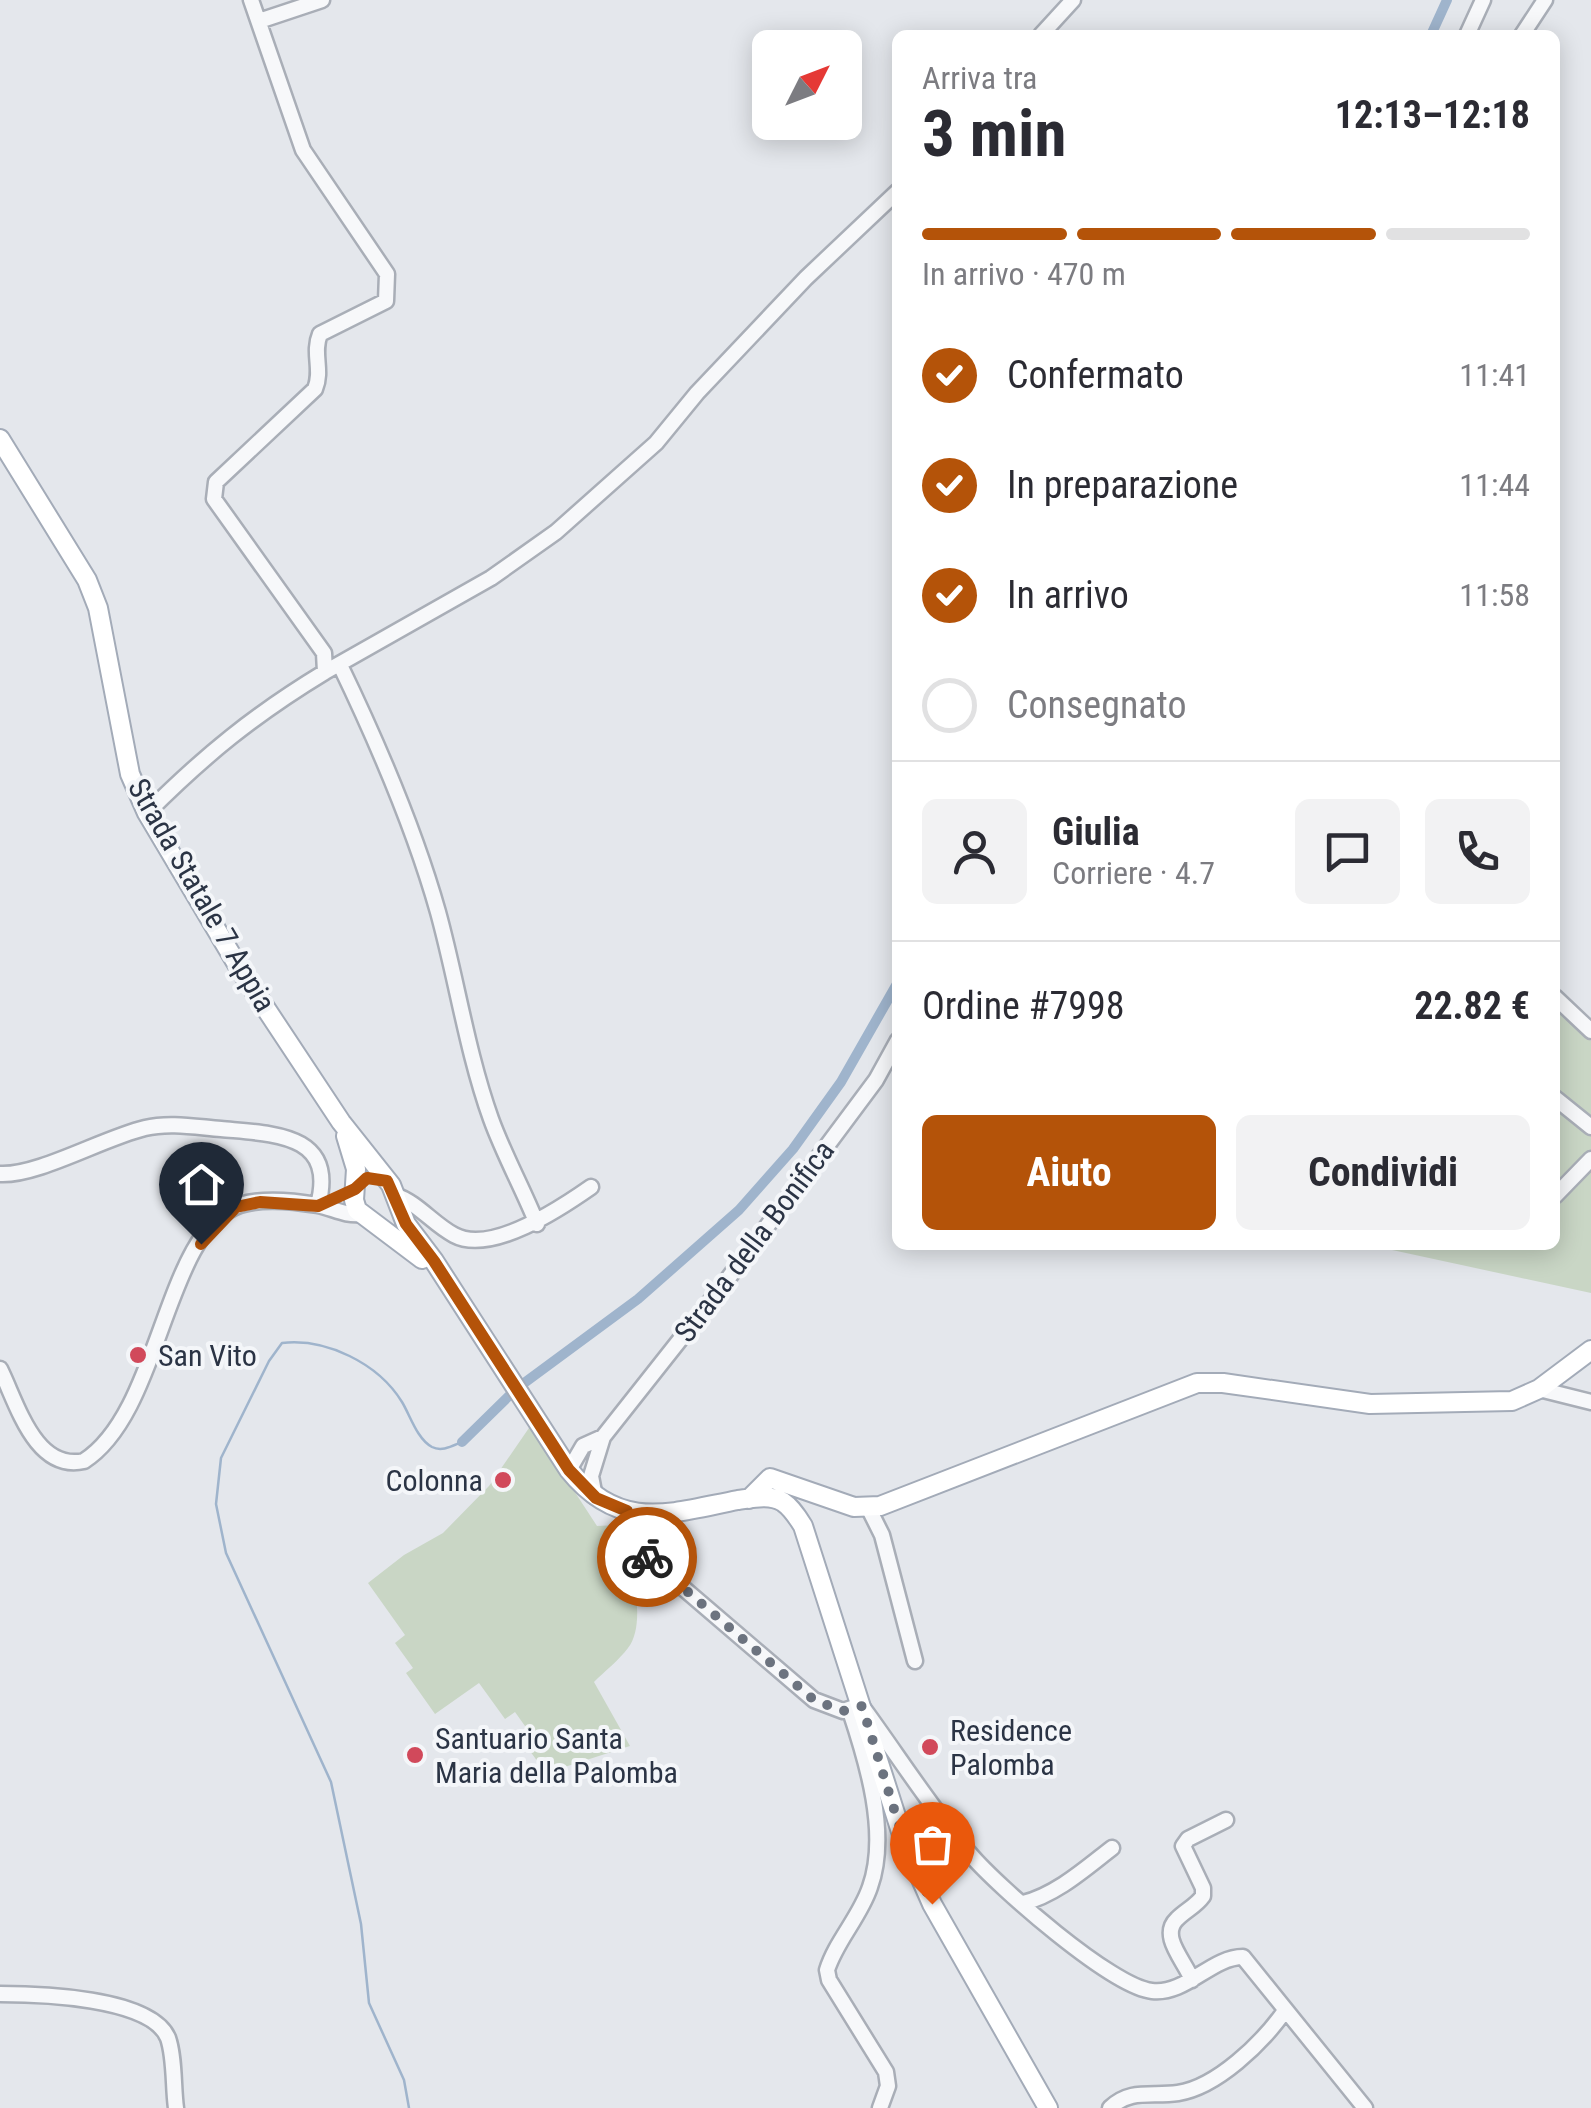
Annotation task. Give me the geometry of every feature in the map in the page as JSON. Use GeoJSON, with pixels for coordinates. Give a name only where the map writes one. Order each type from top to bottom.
{"type":"FeatureCollection","features":[{"type":"Feature","properties":{"kind":"main road","name":"Strada Statale 7 Appia"},"geometry":{"type":"LineString","coordinates":[[0,439],[87,580],[98,608],[130,774],[146,813],[241,971],[383,1178],[406,1224],[569,1470],[596,1498],[627,1511],[652,1515],[749,1498],[770,1478],[854,1507],[868,1507]]}},
{"type":"Feature","properties":{"kind":"main road","name":"Strada Statale 7 Appia"},"geometry":{"type":"LineString","coordinates":[[341,1122],[352,1147],[354,1200],[366,1216],[444,1277]]}},
{"type":"Feature","properties":{"kind":"main road"},"geometry":{"type":"LineString","coordinates":[[356,1187],[367,1178],[383,1178]]}},
{"type":"Feature","properties":{"kind":"main road"},"geometry":{"type":"LineString","coordinates":[[366,1216],[387,1214],[395,1198]]}},
{"type":"Feature","properties":{"kind":"main road"},"geometry":{"type":"LineString","coordinates":[[868,1507],[1197,1383],[1223,1382],[1370,1404],[1512,1401],[1539,1389],[1591,1350]]}},
{"type":"Feature","properties":{"kind":"main road"},"geometry":{"type":"LineString","coordinates":[[749,1498],[766,1497],[782,1502],[803,1526],[856,1708],[903,1838],[932,1904],[1048,2108]]}},
{"type":"Feature","properties":{"kind":"street"},"geometry":{"type":"LineString","coordinates":[[251,0],[303,150],[387,274],[386,301],[320,334],[316,344],[321,368],[315,389],[216,482],[214,500],[324,653],[325,672]]}},
{"type":"Feature","properties":{"kind":"street"},"geometry":{"type":"LineString","coordinates":[[259,21],[322,0]]}},
{"type":"Feature","properties":{"kind":"street"},"geometry":{"type":"LineString","coordinates":[[1046,30],[1073,0]]}},
{"type":"Feature","properties":{"kind":"street"},"geometry":{"type":"LineString","coordinates":[[1469,30],[1483,0]]}},
{"type":"Feature","properties":{"kind":"street"},"geometry":{"type":"LineString","coordinates":[[1525,30],[1544,0]]}},
{"type":"Feature","properties":{"kind":"street"},"geometry":{"type":"LineString","coordinates":[[146,813],[199,761],[255,715],[491,578],[556,532],[656,442],[806,278],[892,197]]}},
{"type":"Feature","properties":{"kind":"street"},"geometry":{"type":"LineString","coordinates":[[340,664],[374,734],[410,830],[437,909],[492,1121],[537,1224]]}},
{"type":"Feature","properties":{"kind":"street"},"geometry":{"type":"LineString","coordinates":[[1560,1002],[1591,1031]]}},
{"type":"Feature","properties":{"kind":"street","name":"Strada della Bonifica"},"geometry":{"type":"LineString","coordinates":[[603,1436],[724,1284],[876,1080],[892,1051]]}},
{"type":"Feature","properties":{"kind":"street"},"geometry":{"type":"LineString","coordinates":[[1560,1102],[1591,1127]]}},
{"type":"Feature","properties":{"kind":"street"},"geometry":{"type":"LineString","coordinates":[[0,1174],[15,1175],[93,1144],[163,1124],[274,1134],[296,1140],[316,1159],[324,1184],[318,1206]]}},
{"type":"Feature","properties":{"kind":"street"},"geometry":{"type":"LineString","coordinates":[[1560,1191],[1591,1159]]}},
{"type":"Feature","properties":{"kind":"street"},"geometry":{"type":"LineString","coordinates":[[318,1206],[356,1187]]}},
{"type":"Feature","properties":{"kind":"street"},"geometry":{"type":"LineString","coordinates":[[395,1198],[458,1238],[476,1239],[537,1224],[591,1187]]}},
{"type":"Feature","properties":{"kind":"street"},"geometry":{"type":"LineString","coordinates":[[0,1369],[38,1444],[60,1462],[84,1462],[111,1437],[132,1403],[157,1346],[180,1276],[227,1212],[245,1204],[318,1206],[366,1216]]}},
{"type":"Feature","properties":{"kind":"street"},"geometry":{"type":"LineString","coordinates":[[1539,1389],[1591,1402]]}},
{"type":"Feature","properties":{"kind":"street"},"geometry":{"type":"LineString","coordinates":[[545,1432],[583,1446]]}},
{"type":"Feature","properties":{"kind":"street"},"geometry":{"type":"LineString","coordinates":[[569,1470],[583,1446],[603,1436]]}},
{"type":"Feature","properties":{"kind":"street"},"geometry":{"type":"LineString","coordinates":[[596,1498],[593,1462],[603,1436]]}},
{"type":"Feature","properties":{"kind":"street"},"geometry":{"type":"LineString","coordinates":[[569,1470],[593,1462]]}},
{"type":"Feature","properties":{"kind":"street"},"geometry":{"type":"LineString","coordinates":[[868,1507],[882,1535],[915,1661]]}},
{"type":"Feature","properties":{"kind":"street"},"geometry":{"type":"LineString","coordinates":[[627,1511],[633,1545],[814,1700],[856,1708],[971,1856],[1118,1980],[1156,1992],[1192,1980],[1232,1957],[1243,1957],[1365,2108]]}},
{"type":"Feature","properties":{"kind":"street"},"geometry":{"type":"LineString","coordinates":[[856,1708],[871,1776],[874,1868],[860,1912],[827,1970],[829,1980],[886,2072],[888,2086],[880,2108]]}},
{"type":"Feature","properties":{"kind":"street"},"geometry":{"type":"LineString","coordinates":[[1192,1980],[1169,1936],[1169,1928],[1176,1919],[1203,1896],[1183,1846],[1188,1839],[1226,1820]]}},
{"type":"Feature","properties":{"kind":"street"},"geometry":{"type":"LineString","coordinates":[[1023,1902],[1049,1892],[1112,1848]]}},
{"type":"Feature","properties":{"kind":"street"},"geometry":{"type":"LineString","coordinates":[[0,1994],[86,1997],[140,2016],[158,2027],[168,2037],[176,2108]]}},
{"type":"Feature","properties":{"kind":"street"},"geometry":{"type":"LineString","coordinates":[[1110,2108],[1120,2099],[1137,2094],[1179,2093],[1200,2086],[1219,2074],[1284,2012]]}},
{"type":"Feature","properties":{"kind":"green space"},"geometry":{"type":"Polygon","coordinates":[[[1560,1011],[1591,1041],[1591,1293],[1392,1250],[1560,1250],[1560,1011]]]}},
{"type":"Feature","properties":{"kind":"green space"},"geometry":{"type":"Polygon","coordinates":[[[531,1425],[597,1526],[618,1525],[632,1570],[637,1605],[634,1636],[628,1648],[594,1682],[630,1746],[546,1773],[527,1747],[535,1740],[515,1712],[505,1719],[479,1683],[435,1714],[406,1673],[413,1668],[395,1643],[405,1635],[368,1583],[404,1555],[443,1533],[489,1486],[531,1425]]]}},
{"type":"Feature","properties":{"kind":"waterway"},"geometry":{"type":"LineString","coordinates":[[1433,30],[1447,0]]}},
{"type":"Feature","properties":{"kind":"waterway"},"geometry":{"type":"LineString","coordinates":[[462,1442],[516,1389],[638,1299],[739,1210],[793,1149],[841,1082],[892,993]]}},
{"type":"Feature","properties":{"kind":"waterway"},"geometry":{"type":"LineString","coordinates":[[409,2108],[404,2080],[369,2003],[361,1924],[331,1782],[226,1553],[216,1504],[221,1458],[269,1361],[282,1343],[316,1345],[350,1356],[392,1388],[418,1433],[432,1447],[447,1448],[462,1442]]}},
{"type":"Feature","properties":{"kind":"way so far"},"geometry":{"type":"LineString","coordinates":[[647,1557],[814,1700],[843,1711],[862,1706],[903,1838],[932,1904]]}},
{"type":"Feature","properties":{"kind":"place","name":"San Vito"},"geometry":{"type":"Point","coordinates":[138,1355]}},
{"type":"Feature","properties":{"kind":"place","name":"Colonna"},"geometry":{"type":"Point","coordinates":[503,1480]}},
{"type":"Feature","properties":{"kind":"place","name":"Residence Palomba"},"geometry":{"type":"Point","coordinates":[930,1747]}},
{"type":"Feature","properties":{"kind":"place","name":"Santuario Santa Maria della Palomba"},"geometry":{"type":"Point","coordinates":[415,1755]}},
{"type":"Feature","properties":{"kind":"route"},"geometry":{"type":"LineString","coordinates":[[201,1244],[214,1225],[236,1207],[260,1202],[318,1206],[355,1189],[367,1178],[383,1178],[394,1190],[406,1224],[569,1470],[596,1498],[627,1511],[633,1545],[647,1557]]}}]}
